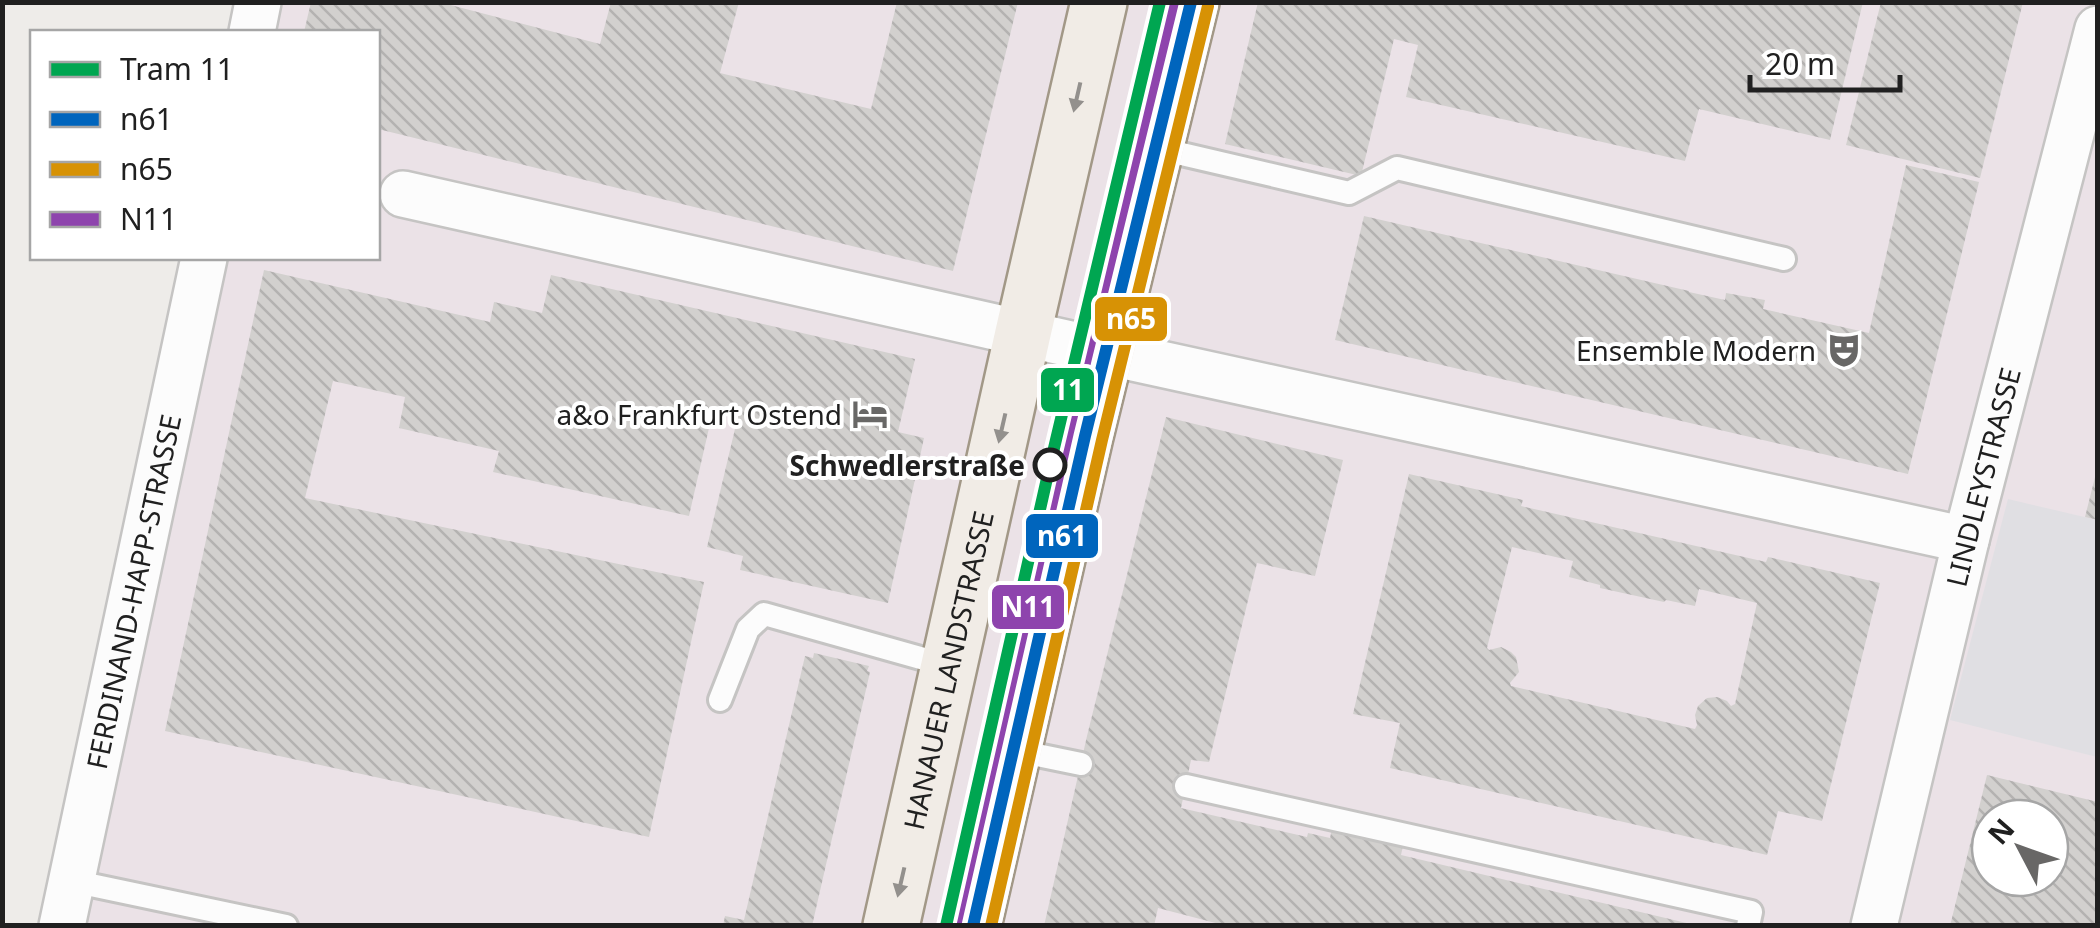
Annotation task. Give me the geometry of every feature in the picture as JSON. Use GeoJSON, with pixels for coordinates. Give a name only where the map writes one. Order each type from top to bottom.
{"type":"FeatureCollection","features":[{"type":"Feature","properties":{"kind":"main road","name":"HANAUER LANDSTRASSE"},"geometry":{"type":"LineString","coordinates":[[891,926],[1100,2]]}},
{"type":"Feature","properties":{"kind":"main road"},"geometry":{"type":"LineString","coordinates":[[973,926],[1191,2]]}},
{"type":"Feature","properties":{"kind":"street"},"geometry":{"type":"LineString","coordinates":[[252,30],[258,2]]}},
{"type":"Feature","properties":{"kind":"street","name":"LINDLEYSTRASSE"},"geometry":{"type":"LineString","coordinates":[[1874,926],[1966,540],[2098,29]]}},
{"type":"Feature","properties":{"kind":"street"},"geometry":{"type":"LineString","coordinates":[[404,194],[1966,540]]}},
{"type":"Feature","properties":{"kind":"street","name":"FERDINAND-HAPP-STRASSE"},"geometry":{"type":"LineString","coordinates":[[62,926],[204,260]]}},
{"type":"Feature","properties":{"kind":"lane"},"geometry":{"type":"LineString","coordinates":[[1156,148],[1349,193],[1397,168],[1784,259]]}},
{"type":"Feature","properties":{"kind":"lane"},"geometry":{"type":"LineString","coordinates":[[720,700],[748,629],[764,614],[949,666]]}},
{"type":"Feature","properties":{"kind":"lane"},"geometry":{"type":"LineString","coordinates":[[1013,750],[1081,764]]}},
{"type":"Feature","properties":{"kind":"lane"},"geometry":{"type":"LineString","coordinates":[[1186,786],[1751,912],[1748,926]]}},
{"type":"Feature","properties":{"kind":"lane"},"geometry":{"type":"LineString","coordinates":[[72,880],[286,926]]}},
{"type":"Feature","properties":{"kind":"shaded area"},"geometry":{"type":"Polygon","coordinates":[[[234,3],[2097,3],[2097,925],[46,926],[182,260],[380,260],[380,30],[227,30],[234,3]]]}},
{"type":"Feature","properties":{"kind":"shaded area"},"geometry":{"type":"Polygon","coordinates":[[[2008,499],[2097,520],[2097,757],[1950,720],[2008,499]]]}},
{"type":"Feature","properties":{"kind":"building"},"geometry":{"type":"Polygon","coordinates":[[[311,2],[439,2],[600,44],[611,2],[739,2],[720,73],[871,109],[897,2],[1018,2],[953,271],[380,129],[380,30],[304,30],[311,2]]]}},
{"type":"Feature","properties":{"kind":"building"},"geometry":{"type":"Polygon","coordinates":[[[1258,2],[1863,2],[1830,140],[1699,109],[1685,161],[1406,97],[1418,45],[1394,39],[1361,176],[1225,144],[1258,2]]]}},
{"type":"Feature","properties":{"kind":"building"},"geometry":{"type":"Polygon","coordinates":[[[1881,2],[2023,2],[1980,178],[1846,145],[1881,2]]]}},
{"type":"Feature","properties":{"kind":"building"},"geometry":{"type":"Polygon","coordinates":[[[1906,165],[1979,182],[1908,474],[1335,340],[1364,216],[1725,300],[1726,293],[1765,300],[1763,309],[1869,333],[1906,165]]]}},
{"type":"Feature","properties":{"kind":"building"},"geometry":{"type":"Polygon","coordinates":[[[264,270],[490,322],[494,302],[542,313],[551,275],[915,359],[898,432],[924,438],[888,603],[740,570],[743,556],[707,547],[739,412],[714,406],[689,516],[493,472],[499,451],[399,428],[405,397],[333,381],[305,498],[704,582],[649,837],[165,731],[264,270]]]}},
{"type":"Feature","properties":{"kind":"building"},"geometry":{"type":"Polygon","coordinates":[[[1166,417],[1343,460],[1315,576],[1257,563],[1209,762],[1191,760],[1181,808],[1307,837],[1308,833],[1330,838],[1333,824],[1404,841],[1401,855],[1699,926],[1227,926],[1158,908],[1154,926],[1044,926],[1166,417]]]}},
{"type":"Feature","properties":{"kind":"building"},"geometry":{"type":"Polygon","coordinates":[[[2098,473],[2098,520],[2085,517],[2098,473]]]}},
{"type":"Feature","properties":{"kind":"building"},"geometry":{"type":"Polygon","coordinates":[[[1409,474],[1523,500],[1521,506],[1766,562],[1768,557],[1880,583],[1822,821],[1778,811],[1767,855],[1390,768],[1400,723],[1353,714],[1409,474]],[[1512,547],[1487,648],[1501,647],[1516,657],[1519,672],[1511,686],[1695,729],[1698,706],[1707,698],[1717,697],[1731,706],[1735,704],[1757,603],[1699,589],[1695,606],[1600,588],[1569,577],[1573,561],[1512,547]]]}},
{"type":"Feature","properties":{"kind":"building"},"geometry":{"type":"Polygon","coordinates":[[[814,653],[869,666],[870,672],[812,926],[723,926],[725,916],[744,920],[805,656],[813,658],[814,653]]]}},
{"type":"Feature","properties":{"kind":"building"},"geometry":{"type":"Polygon","coordinates":[[[1987,775],[2098,802],[2098,926],[1950,926],[1970,844],[1970,898],[2070,898],[2070,798],[1981,798],[1987,775]]]}},
{"type":"Feature","properties":{"kind":"tram line","name":"11"},"geometry":{"type":"LineString","coordinates":[[946,926],[1160,2]]}},
{"type":"Feature","properties":{"kind":"transit line","name":"N11"},"geometry":{"type":"LineString","coordinates":[[956,922],[1068,432],[1173,2]]}},
{"type":"Feature","properties":{"kind":"transit line","name":"n61"},"geometry":{"type":"LineString","coordinates":[[973,926],[1085,436],[1191,2]]}},
{"type":"Feature","properties":{"kind":"transit line","name":"n65"},"geometry":{"type":"LineString","coordinates":[[991,926],[1102,440],[1208,6]]}},
{"type":"Feature","properties":{"kind":"place","name":"Ensemble Modern"},"geometry":{"type":"Point","coordinates":[1844,350]}},
{"type":"Feature","properties":{"kind":"place","name":"a&o Frankfurt Ostend"},"geometry":{"type":"Point","coordinates":[870,414]}},
{"type":"Feature","properties":{"kind":"place","name":"Schwedlerstraße"},"geometry":{"type":"Point","coordinates":[1050,465]}}]}
